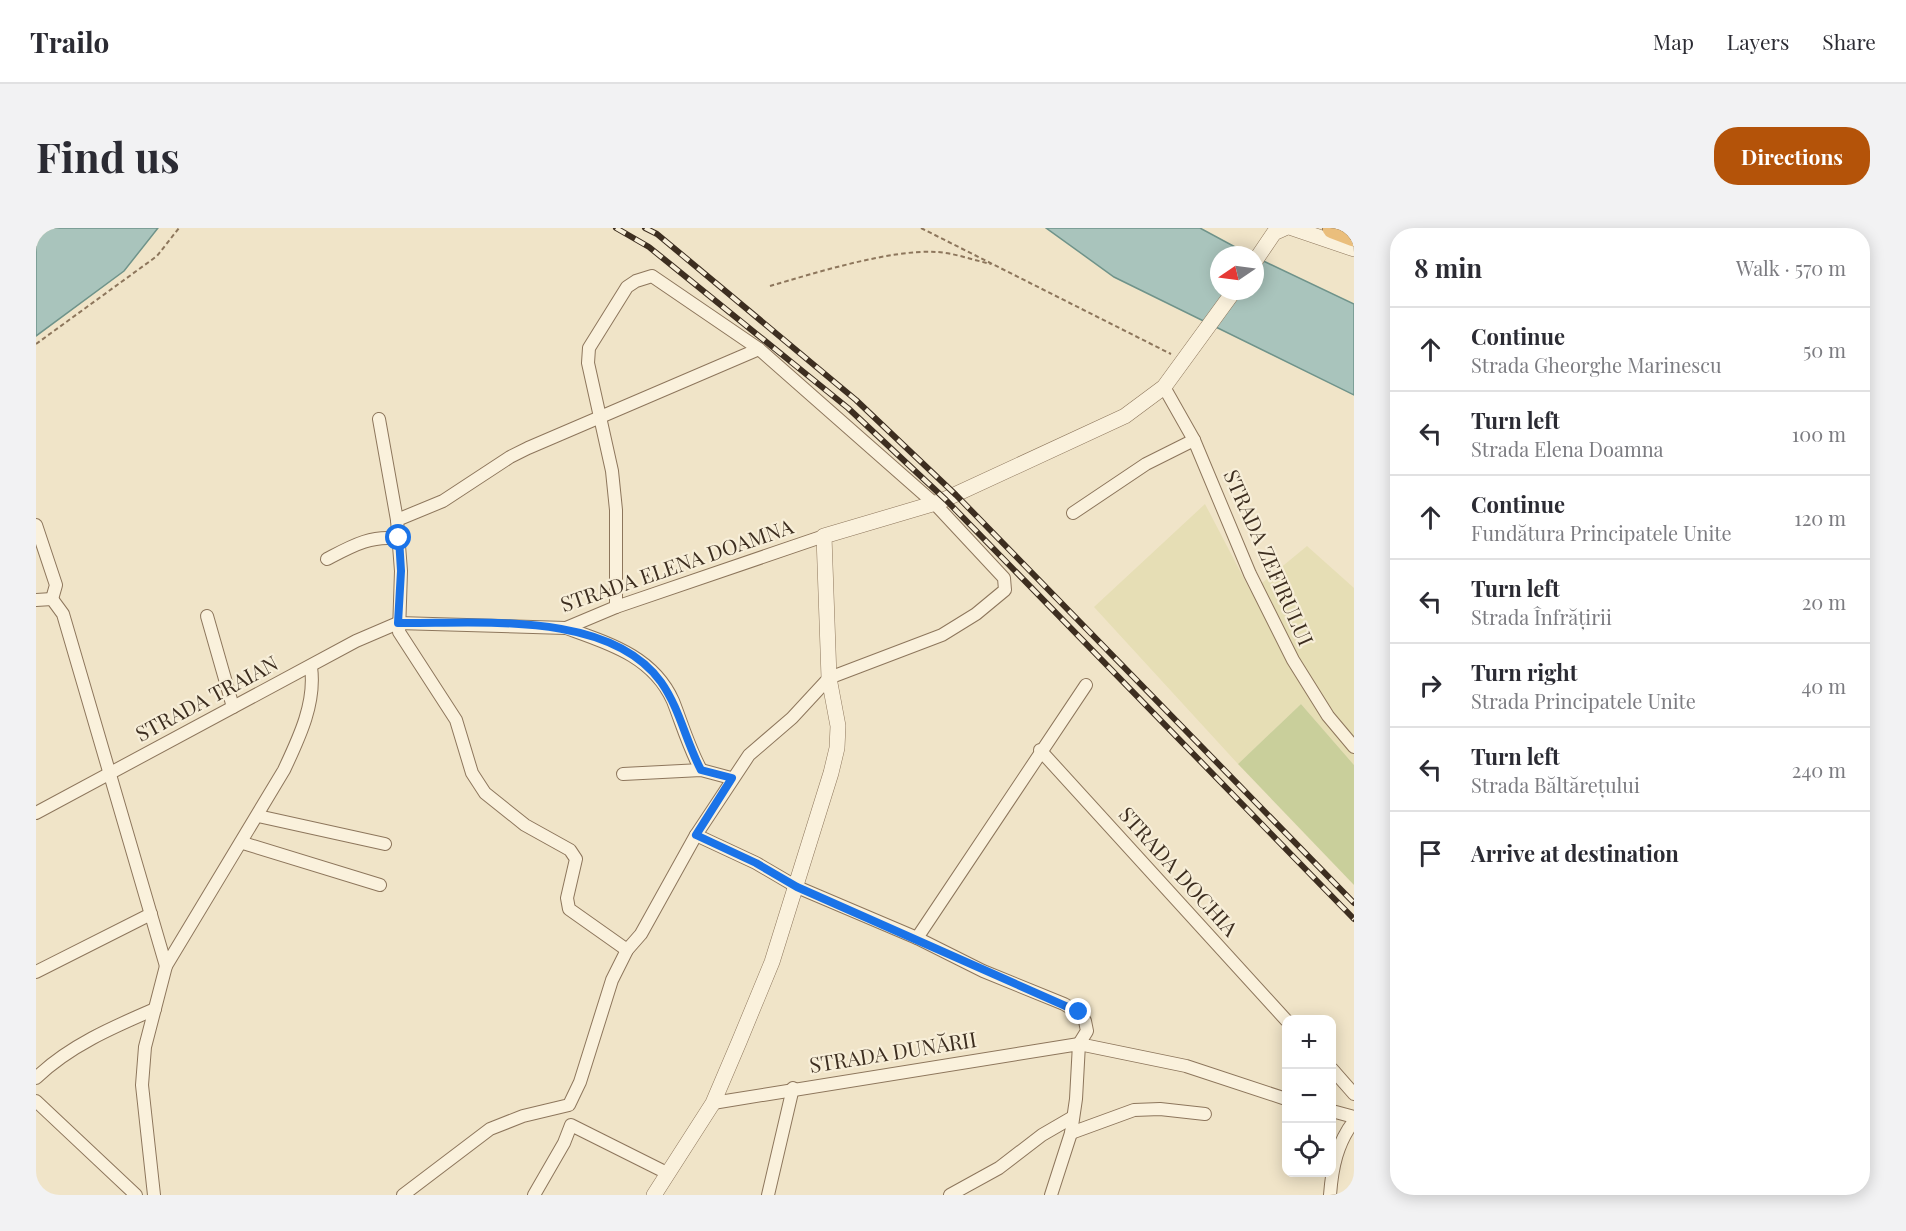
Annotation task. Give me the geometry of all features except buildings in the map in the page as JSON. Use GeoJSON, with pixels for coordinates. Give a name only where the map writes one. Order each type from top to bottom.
{"type":"FeatureCollection","features":[{"type":"Feature","properties":{"kind":"highway"},"geometry":{"type":"LineString","coordinates":[[1333,228],[1354,236]]}},
{"type":"Feature","properties":{"kind":"street"},"geometry":{"type":"LineString","coordinates":[[1264,248],[1275,232],[1285,228]]}},
{"type":"Feature","properties":{"kind":"street"},"geometry":{"type":"LineString","coordinates":[[1292,228],[1354,249]]}},
{"type":"Feature","properties":{"kind":"street"},"geometry":{"type":"LineString","coordinates":[[534,1195],[564,1143],[571,1125],[569,1105],[580,1082],[612,980],[627,950],[653,914],[696,835],[749,755],[792,718],[829,678],[942,635],[976,614],[1005,590],[1004,578],[935,504],[759,349],[652,276],[636,281],[627,287],[589,348],[588,363],[615,491],[616,608]]}},
{"type":"Feature","properties":{"kind":"street"},"geometry":{"type":"LineString","coordinates":[[654,1195],[713,1103],[771,962],[797,887],[837,748],[838,726],[829,678],[824,536],[935,504],[1117,421],[1164,387],[1227,300]]}},
{"type":"Feature","properties":{"kind":"street"},"geometry":{"type":"LineString","coordinates":[[397,520],[443,501],[510,457],[600,416],[759,349]]}},
{"type":"Feature","properties":{"kind":"street","name":"STRADA ZEFIRULUI"},"geometry":{"type":"LineString","coordinates":[[1164,387],[1194,440],[1250,574],[1293,660],[1328,716],[1354,747]]}},
{"type":"Feature","properties":{"kind":"street"},"geometry":{"type":"LineString","coordinates":[[379,419],[399,538],[401,571],[398,623],[402,638],[456,720],[472,773],[485,793],[525,825],[570,850],[576,859],[567,898],[569,909],[627,950]]}},
{"type":"Feature","properties":{"kind":"street"},"geometry":{"type":"LineString","coordinates":[[1073,513],[1146,465],[1194,440]]}},
{"type":"Feature","properties":{"kind":"street"},"geometry":{"type":"LineString","coordinates":[[36,525],[56,585],[52,599]]}},
{"type":"Feature","properties":{"kind":"street"},"geometry":{"type":"LineString","coordinates":[[327,559],[356,544],[384,536],[399,538]]}},
{"type":"Feature","properties":{"kind":"street","name":"STRADA ELENA DOAMNA"},"geometry":{"type":"LineString","coordinates":[[398,623],[566,628],[616,608],[824,536]]}},
{"type":"Feature","properties":{"kind":"street"},"geometry":{"type":"LineString","coordinates":[[36,600],[52,599],[60,606],[67,625],[166,966]]}},
{"type":"Feature","properties":{"kind":"street"},"geometry":{"type":"LineString","coordinates":[[207,616],[233,707]]}},
{"type":"Feature","properties":{"kind":"street","name":"STRADA TRAIAN"},"geometry":{"type":"LineString","coordinates":[[36,813],[356,641],[398,623]]}},
{"type":"Feature","properties":{"kind":"street"},"geometry":{"type":"LineString","coordinates":[[566,628],[620,648],[645,663],[672,699],[701,770]]}},
{"type":"Feature","properties":{"kind":"street"},"geometry":{"type":"LineString","coordinates":[[154,1195],[142,1085],[146,1047],[166,966],[243,843],[298,740],[313,683],[310,667]]}},
{"type":"Feature","properties":{"kind":"street"},"geometry":{"type":"LineString","coordinates":[[917,938],[1040,750],[1086,685]]}},
{"type":"Feature","properties":{"kind":"street","name":"STRADA DOCHIA"},"geometry":{"type":"LineString","coordinates":[[1040,750],[1282,1015]]}},
{"type":"Feature","properties":{"kind":"street"},"geometry":{"type":"LineString","coordinates":[[623,774],[701,770],[732,778]]}},
{"type":"Feature","properties":{"kind":"street"},"geometry":{"type":"LineString","coordinates":[[258,816],[385,843]]}},
{"type":"Feature","properties":{"kind":"street"},"geometry":{"type":"LineString","coordinates":[[696,835],[756,863],[797,887],[917,938],[983,972],[1079,1012],[1085,1021],[1087,1031],[1079,1044],[1071,1133],[1051,1195]]}},
{"type":"Feature","properties":{"kind":"street"},"geometry":{"type":"LineString","coordinates":[[243,843],[380,885]]}},
{"type":"Feature","properties":{"kind":"street"},"geometry":{"type":"LineString","coordinates":[[36,972],[151,914]]}},
{"type":"Feature","properties":{"kind":"street"},"geometry":{"type":"LineString","coordinates":[[36,1078],[48,1066],[94,1037],[154,1009]]}},
{"type":"Feature","properties":{"kind":"street"},"geometry":{"type":"LineString","coordinates":[[1079,1044],[1186,1066],[1282,1097]]}},
{"type":"Feature","properties":{"kind":"street","name":"STRADA DUNĂRII"},"geometry":{"type":"LineString","coordinates":[[713,1103],[794,1088],[1079,1044]]}},
{"type":"Feature","properties":{"kind":"street"},"geometry":{"type":"LineString","coordinates":[[1336,1074],[1354,1094]]}},
{"type":"Feature","properties":{"kind":"street"},"geometry":{"type":"LineString","coordinates":[[768,1195],[794,1088]]}},
{"type":"Feature","properties":{"kind":"street"},"geometry":{"type":"LineString","coordinates":[[36,1101],[136,1195]]}},
{"type":"Feature","properties":{"kind":"street"},"geometry":{"type":"LineString","coordinates":[[403,1195],[490,1128],[523,1116],[569,1105]]}},
{"type":"Feature","properties":{"kind":"street"},"geometry":{"type":"LineString","coordinates":[[1071,1133],[1134,1110],[1160,1109],[1205,1114]]}},
{"type":"Feature","properties":{"kind":"street"},"geometry":{"type":"LineString","coordinates":[[1330,1195],[1333,1167],[1339,1147],[1354,1119],[1336,1112]]}},
{"type":"Feature","properties":{"kind":"street"},"geometry":{"type":"LineString","coordinates":[[951,1195],[999,1168],[1042,1135],[1073,1117]]}},
{"type":"Feature","properties":{"kind":"street"},"geometry":{"type":"LineString","coordinates":[[571,1125],[668,1173]]}},
{"type":"Feature","properties":{"kind":"path"},"geometry":{"type":"LineString","coordinates":[[36,344],[157,256],[179,228]]}},
{"type":"Feature","properties":{"kind":"path"},"geometry":{"type":"LineString","coordinates":[[921,228],[1184,361]]}},
{"type":"Feature","properties":{"kind":"path"},"geometry":{"type":"LineString","coordinates":[[770,286],[817,272],[915,252],[939,252],[996,265]]}},
{"type":"Feature","properties":{"kind":"shaded area"},"geometry":{"type":"Polygon","coordinates":[[[1205,504],[1251,592],[1307,546],[1354,588],[1354,765],[1301,704],[1238,764],[1094,607],[1205,504]]]}},
{"type":"Feature","properties":{"kind":"green space"},"geometry":{"type":"Polygon","coordinates":[[[1301,704],[1354,765],[1354,885],[1238,764],[1301,704]]]}},
{"type":"Feature","properties":{"kind":"water"},"geometry":{"type":"Polygon","coordinates":[[[36,228],[158,228],[124,271],[36,336],[36,228]]]}},
{"type":"Feature","properties":{"kind":"water"},"geometry":{"type":"Polygon","coordinates":[[[1046,228],[1200,228],[1233,246],[1210,246],[1210,300],[1264,300],[1264,261],[1354,304],[1354,395],[1114,277],[1046,228]]]}},
{"type":"Feature","properties":{"kind":"railway"},"geometry":{"type":"LineString","coordinates":[[616,228],[649,247],[848,408],[946,500],[1354,919]]}},
{"type":"Feature","properties":{"kind":"railway"},"geometry":{"type":"LineString","coordinates":[[645,228],[657,234],[856,400],[956,495],[1354,903]]}},
{"type":"Feature","properties":{"kind":"route"},"geometry":{"type":"LineString","coordinates":[[399,538],[401,571],[398,623],[566,628],[620,648],[645,663],[672,699],[701,770],[732,778],[696,835],[756,863],[797,887],[917,938],[983,972],[1079,1012]]}}]}
